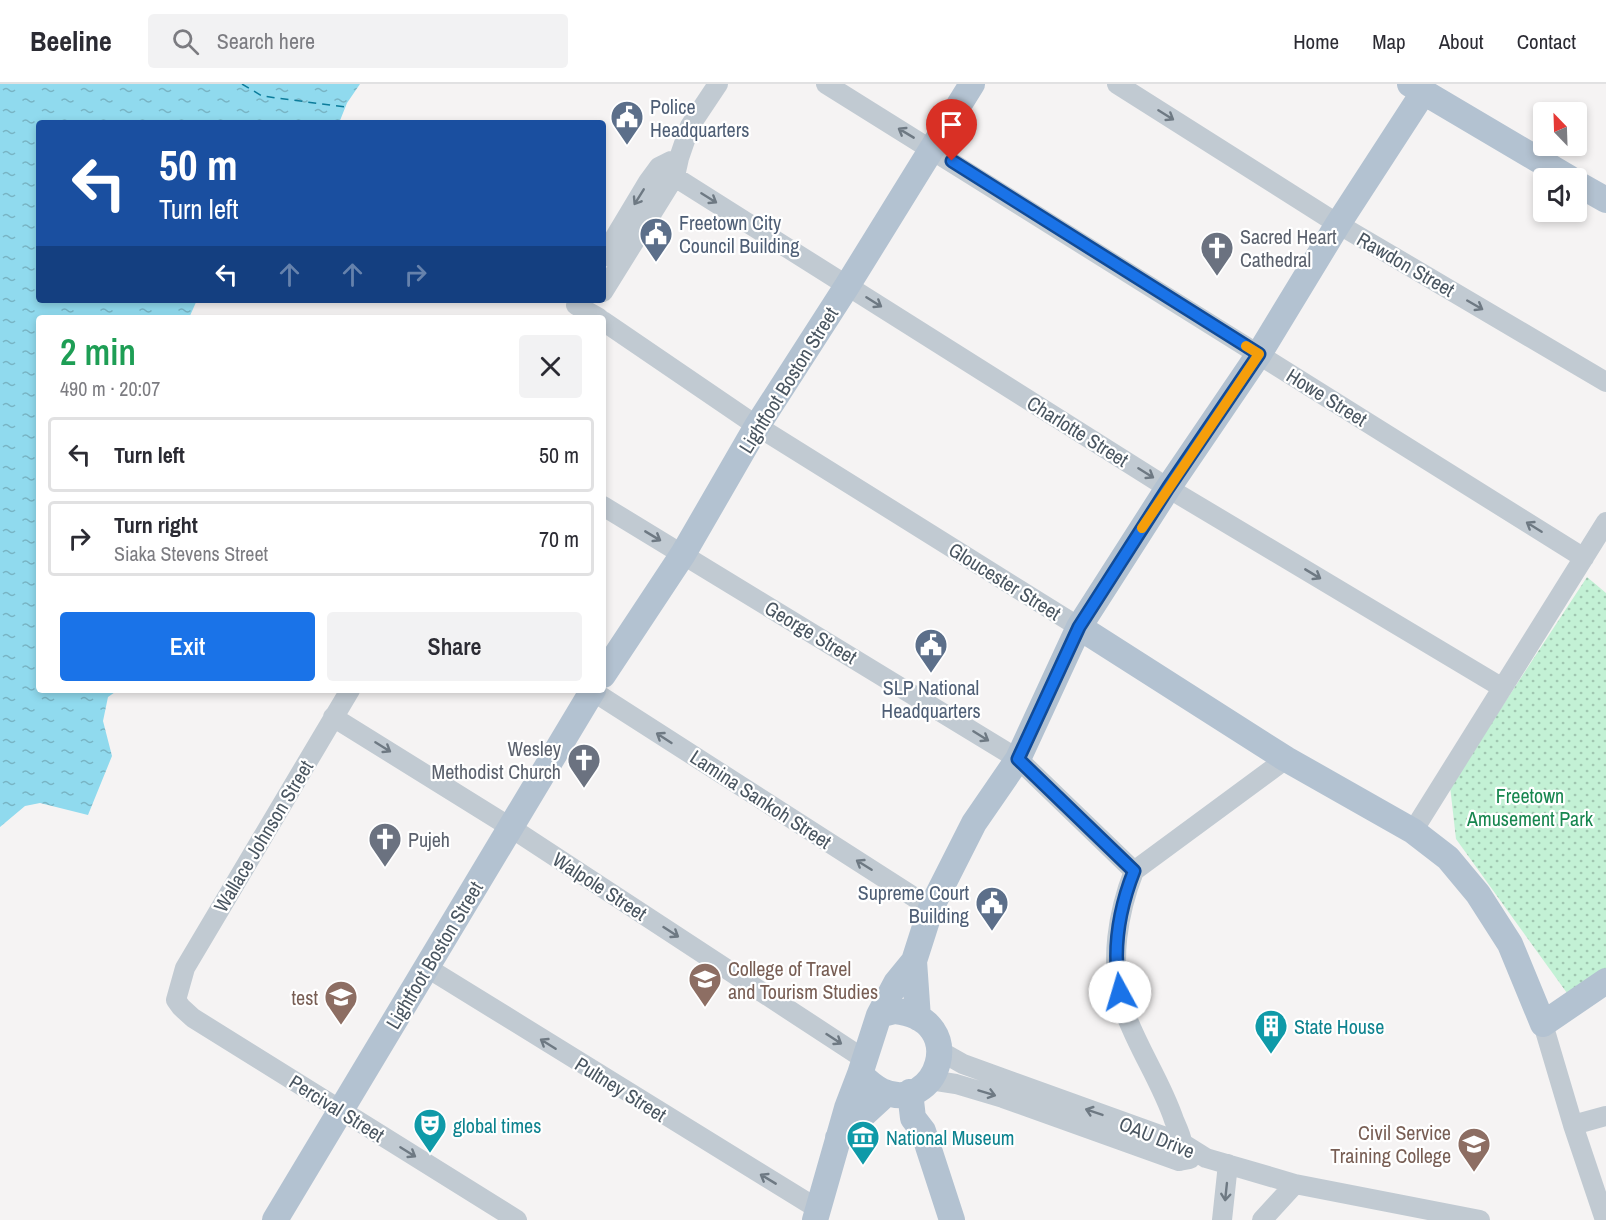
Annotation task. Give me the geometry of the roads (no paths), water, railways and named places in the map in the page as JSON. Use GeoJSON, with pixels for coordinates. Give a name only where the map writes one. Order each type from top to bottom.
{"type":"FeatureCollection","features":[{"type":"Feature","properties":{"kind":"main road","name":"Lightfoot Boston Street"},"geometry":{"type":"LineString","coordinates":[[606,670],[683,554],[757,426],[848,286],[972,84]]}},
{"type":"Feature","properties":{"kind":"main road"},"geometry":{"type":"LineString","coordinates":[[817,1215],[838,1138],[879,1015],[896,983],[914,961],[931,908],[974,823],[1018,759],[1079,627],[1168,488],[1259,354],[1421,87],[1553,168]]}},
{"type":"Feature","properties":{"kind":"main road"},"geometry":{"type":"LineString","coordinates":[[1587,189],[1606,200]]}},
{"type":"Feature","properties":{"kind":"main road","name":"Gloucester Street"},"geometry":{"type":"LineString","coordinates":[[1079,627],[1286,759],[1413,831],[1448,858],[1478,894],[1510,944],[1544,1024]]}},
{"type":"Feature","properties":{"kind":"main road","name":"Lightfoot Boston Street"},"geometry":{"type":"LineString","coordinates":[[275,1220],[590,693]]}},
{"type":"Feature","properties":{"kind":"main road"},"geometry":{"type":"LineString","coordinates":[[914,961],[918,1017]]}},
{"type":"Feature","properties":{"kind":"main road"},"geometry":{"type":"LineString","coordinates":[[1544,1024],[1606,981]]}},
{"type":"Feature","properties":{"kind":"main road"},"geometry":{"type":"LineString","coordinates":[[838,1138],[905,1090],[936,1071],[940,1051],[936,1037],[929,1027],[908,1012],[895,1011],[879,1015]]}},
{"type":"Feature","properties":{"kind":"main road"},"geometry":{"type":"LineString","coordinates":[[862,1066],[876,1088],[905,1090]]}},
{"type":"Feature","properties":{"kind":"main road"},"geometry":{"type":"LineString","coordinates":[[905,1090],[900,1120],[922,1131],[952,1220]]}},
{"type":"Feature","properties":{"kind":"street"},"geometry":{"type":"LineString","coordinates":[[606,286],[671,167],[690,126],[718,84]]}},
{"type":"Feature","properties":{"kind":"street","name":"Howe Street"},"geometry":{"type":"LineString","coordinates":[[826,84],[1584,558]]}},
{"type":"Feature","properties":{"kind":"street","name":"Rawdon Street"},"geometry":{"type":"LineString","coordinates":[[1117,84],[1338,224],[1606,382]]}},
{"type":"Feature","properties":{"kind":"street"},"geometry":{"type":"LineString","coordinates":[[606,252],[648,182],[671,167]]}},
{"type":"Feature","properties":{"kind":"street","name":"Charlotte Street"},"geometry":{"type":"LineString","coordinates":[[671,167],[848,286],[1168,488],[1502,687]]}},
{"type":"Feature","properties":{"kind":"street","name":"Gloucester Street"},"geometry":{"type":"LineString","coordinates":[[606,324],[757,426],[1079,627]]}},
{"type":"Feature","properties":{"kind":"street","name":"George Street"},"geometry":{"type":"LineString","coordinates":[[606,508],[1018,759],[1134,871]]}},
{"type":"Feature","properties":{"kind":"street"},"geometry":{"type":"LineString","coordinates":[[1413,831],[1606,522]]}},
{"type":"Feature","properties":{"kind":"street","name":"Wallace Johnson Street"},"geometry":{"type":"LineString","coordinates":[[179,983],[184,968],[348,693]]}},
{"type":"Feature","properties":{"kind":"street","name":"Lamina Sankoh Street"},"geometry":{"type":"LineString","coordinates":[[597,693],[931,908]]}},
{"type":"Feature","properties":{"kind":"street","name":"Walpole Street"},"geometry":{"type":"LineString","coordinates":[[333,717],[510,827],[862,1066]]}},
{"type":"Feature","properties":{"kind":"street"},"geometry":{"type":"LineString","coordinates":[[1180,1152],[1157,1078],[1122,1005],[1117,949],[1119,920],[1126,891],[1134,871],[1286,759]]}},
{"type":"Feature","properties":{"kind":"street","name":"Pultney Street"},"geometry":{"type":"LineString","coordinates":[[426,967],[817,1215]]}},
{"type":"Feature","properties":{"kind":"street","name":"Percival Street"},"geometry":{"type":"LineString","coordinates":[[179,983],[176,1000],[193,1018],[517,1220]]}},
{"type":"Feature","properties":{"kind":"street"},"geometry":{"type":"LineString","coordinates":[[1544,1024],[1573,1125],[1605,1220]]}},
{"type":"Feature","properties":{"kind":"street","name":"OAU Drive"},"geometry":{"type":"LineString","coordinates":[[940,1051],[963,1064],[1180,1152]]}},
{"type":"Feature","properties":{"kind":"street","name":"OAU Drive"},"geometry":{"type":"LineString","coordinates":[[905,1090],[956,1084],[1180,1152],[1228,1164]]}},
{"type":"Feature","properties":{"kind":"street"},"geometry":{"type":"LineString","coordinates":[[1573,1125],[1606,1116]]}},
{"type":"Feature","properties":{"kind":"street"},"geometry":{"type":"LineString","coordinates":[[1222,1220],[1228,1164],[1296,1184],[1480,1220]]}},
{"type":"Feature","properties":{"kind":"street"},"geometry":{"type":"LineString","coordinates":[[1262,1220],[1296,1184]]}},
{"type":"Feature","properties":{"kind":"water"},"geometry":{"type":"Polygon","coordinates":[[[0,84],[360,84],[347,103],[340,120],[36,120],[36,303],[196,303],[190,315],[36,315],[36,693],[114,693],[108,697],[103,721],[112,756],[88,815],[40,803],[25,806],[0,827],[0,84]]]}},
{"type":"Feature","properties":{"kind":"place","name":"Police Headquarters"},"geometry":{"type":"Point","coordinates":[627,146]}},
{"type":"Feature","properties":{"kind":"place","name":"Freetown City Council Building"},"geometry":{"type":"Point","coordinates":[656,263]}},
{"type":"Feature","properties":{"kind":"place","name":"Sacred Heart Cathedral"},"geometry":{"type":"Point","coordinates":[1217,277]}},
{"type":"Feature","properties":{"kind":"place","name":"SLP National Headquarters"},"geometry":{"type":"Point","coordinates":[931,674]}},
{"type":"Feature","properties":{"kind":"place","name":"Wesley Methodist Church"},"geometry":{"type":"Point","coordinates":[584,789]}},
{"type":"Feature","properties":{"kind":"place","name":"Pujeh"},"geometry":{"type":"Point","coordinates":[385,868]}},
{"type":"Feature","properties":{"kind":"place","name":"Supreme Court Building"},"geometry":{"type":"Point","coordinates":[992,932]}},
{"type":"Feature","properties":{"kind":"place","name":"College of Travel and Tourism Studies"},"geometry":{"type":"Point","coordinates":[705,1008]}},
{"type":"Feature","properties":{"kind":"place","name":"test"},"geometry":{"type":"Point","coordinates":[341,1026]}},
{"type":"Feature","properties":{"kind":"place","name":"State House"},"geometry":{"type":"Point","coordinates":[1271,1055]}},
{"type":"Feature","properties":{"kind":"place","name":"global times"},"geometry":{"type":"Point","coordinates":[430,1154]}},
{"type":"Feature","properties":{"kind":"place","name":"National Museum"},"geometry":{"type":"Point","coordinates":[863,1166]}},
{"type":"Feature","properties":{"kind":"place","name":"Civil Service Training College"},"geometry":{"type":"Point","coordinates":[1474,1173]}},
{"type":"Feature","properties":{"kind":"park label","name":"Freetown Amusement Park"},"geometry":{"type":"Point","coordinates":[1530,806]}}]}
